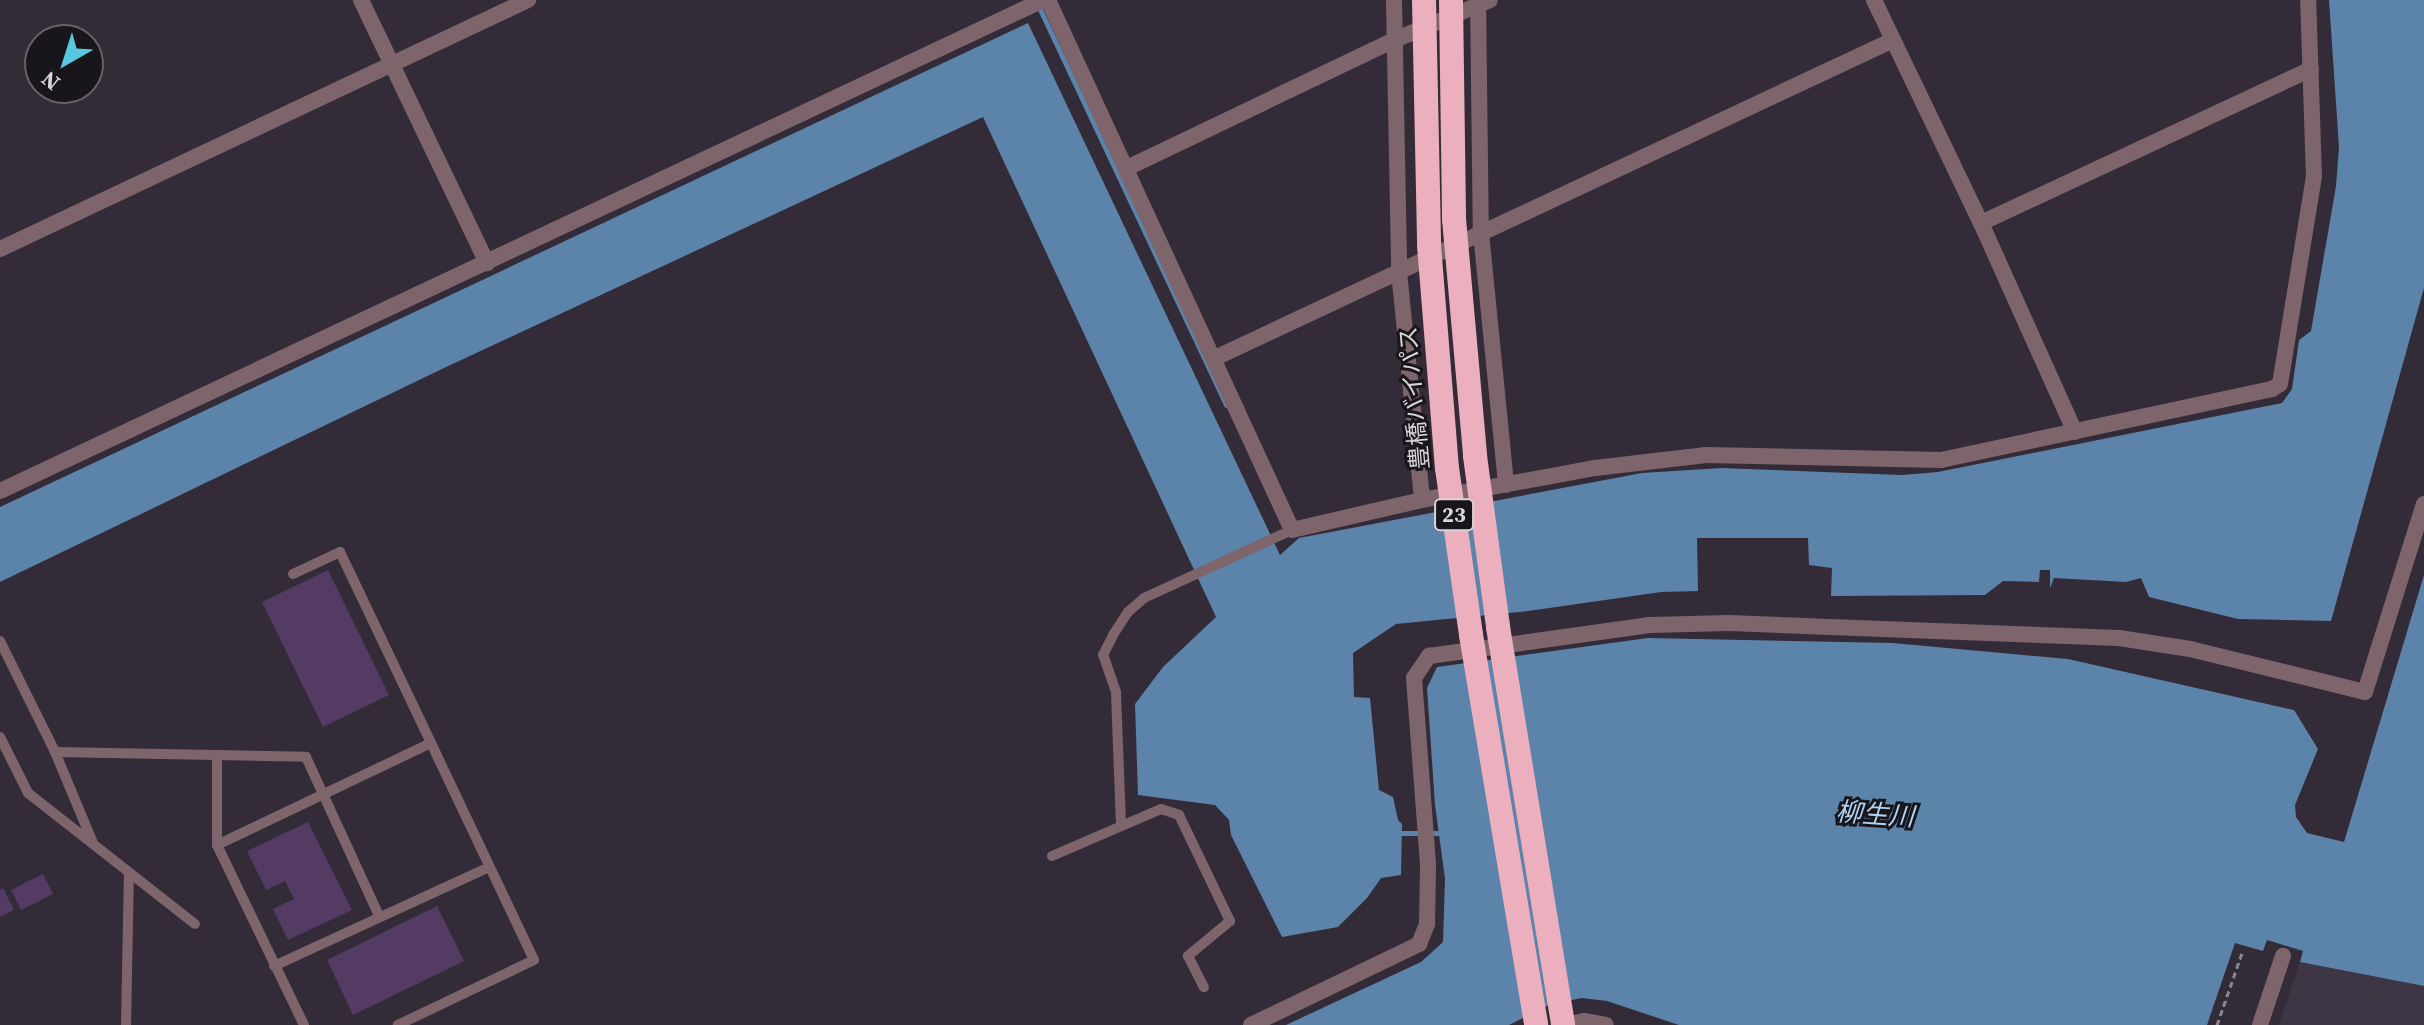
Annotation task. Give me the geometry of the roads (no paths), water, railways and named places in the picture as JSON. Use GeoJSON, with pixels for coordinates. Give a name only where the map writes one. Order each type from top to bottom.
{"type":"FeatureCollection","features":[{"type":"Feature","properties":{"kind":"highway","name":"豊橋バイパス"},"geometry":{"type":"LineString","coordinates":[[1424,0],[1429,245],[1447,468],[1471,635],[1536,1025]]}},
{"type":"Feature","properties":{"kind":"highway","name":"23"},"geometry":{"type":"LineString","coordinates":[[1451,0],[1454,219],[1475,456],[1501,643],[1564,1025]]}},
{"type":"Feature","properties":{"kind":"street"},"geometry":{"type":"LineString","coordinates":[[361,0],[487,263]]}},
{"type":"Feature","properties":{"kind":"street"},"geometry":{"type":"LineString","coordinates":[[0,249],[528,0]]}},
{"type":"Feature","properties":{"kind":"street"},"geometry":{"type":"LineString","coordinates":[[0,491],[1045,0],[1127,168],[1291,531],[1422,500],[1595,468],[1706,455],[1941,460],[2075,432],[2272,389],[2280,384],[2314,177],[2308,0]]}},
{"type":"Feature","properties":{"kind":"street"},"geometry":{"type":"LineString","coordinates":[[1394,0],[1392,41],[1399,272],[1422,500]]}},
{"type":"Feature","properties":{"kind":"street"},"geometry":{"type":"LineString","coordinates":[[1874,0],[1981,223],[2075,432]]}},
{"type":"Feature","properties":{"kind":"street"},"geometry":{"type":"LineString","coordinates":[[1127,168],[1392,41],[1482,2],[1481,233],[1506,485]]}},
{"type":"Feature","properties":{"kind":"street"},"geometry":{"type":"LineString","coordinates":[[1215,358],[1893,40]]}},
{"type":"Feature","properties":{"kind":"street"},"geometry":{"type":"LineString","coordinates":[[1981,223],[2311,69]]}},
{"type":"Feature","properties":{"kind":"street"},"geometry":{"type":"LineString","coordinates":[[1251,1025],[1419,944],[1427,924],[1427,845],[1414,678],[1429,656],[1650,625],[1729,623],[1989,636],[2119,638],[2190,649],[2365,692],[2424,504]]}},
{"type":"Feature","properties":{"kind":"street"},"geometry":{"type":"LineString","coordinates":[[2260,1025],[2283,956]]}},
{"type":"Feature","properties":{"kind":"street"},"geometry":{"type":"LineString","coordinates":[[1564,1025],[1599,1021],[1606,1025]]}},
{"type":"Feature","properties":{"kind":"lane"},"geometry":{"type":"LineString","coordinates":[[1121,824],[1116,692],[1103,655],[1113,635],[1128,612],[1144,598],[1291,531]]}},
{"type":"Feature","properties":{"kind":"lane"},"geometry":{"type":"LineString","coordinates":[[293,574],[340,552],[534,960],[398,1025]]}},
{"type":"Feature","properties":{"kind":"lane"},"geometry":{"type":"LineString","coordinates":[[1,645],[55,752],[94,845]]}},
{"type":"Feature","properties":{"kind":"lane"},"geometry":{"type":"LineString","coordinates":[[0,737],[28,793],[195,924]]}},
{"type":"Feature","properties":{"kind":"lane"},"geometry":{"type":"LineString","coordinates":[[217,845],[431,743]]}},
{"type":"Feature","properties":{"kind":"lane"},"geometry":{"type":"LineString","coordinates":[[55,752],[306,757],[379,916]]}},
{"type":"Feature","properties":{"kind":"lane"},"geometry":{"type":"LineString","coordinates":[[217,755],[217,845],[304,1025]]}},
{"type":"Feature","properties":{"kind":"lane"},"geometry":{"type":"LineString","coordinates":[[1052,856],[1121,824],[1161,809],[1173,810],[1183,820],[1230,921],[1188,956],[1204,987]]}},
{"type":"Feature","properties":{"kind":"lane"},"geometry":{"type":"LineString","coordinates":[[274,966],[489,867]]}},
{"type":"Feature","properties":{"kind":"lane"},"geometry":{"type":"LineString","coordinates":[[126,1025],[129,873]]}},
{"type":"Feature","properties":{"kind":"water"},"geometry":{"type":"Polygon","coordinates":[[[2329,0],[2424,0],[2424,288],[2331,621],[2238,619],[2149,597],[2141,578],[2126,582],[2054,578],[2050,588],[2050,570],[2040,570],[2039,582],[2003,581],[1985,595],[1831,596],[1832,568],[1809,565],[1808,538],[1697,538],[1698,591],[1661,592],[1528,611],[1396,624],[1353,653],[1354,697],[1370,698],[1379,790],[1393,797],[1398,820],[1402,824],[1401,875],[1381,878],[1367,898],[1338,927],[1282,937],[1231,835],[1229,820],[1215,805],[1138,795],[1135,704],[1163,667],[1216,617],[983,117],[444,368],[0,582],[0,507],[1028,23],[1280,555],[1299,538],[1642,473],[1722,468],[1902,475],[1938,472],[2282,403],[2292,389],[2299,340],[2311,331],[2336,186],[2339,147],[2329,0]]]}},
{"type":"Feature","properties":{"kind":"water","name":"柳生川"},"geometry":{"type":"Polygon","coordinates":[[[2424,575],[2424,986],[2300,962],[2303,951],[2267,940],[2263,951],[2235,943],[2207,1025],[1679,1025],[1607,1001],[1582,998],[1551,1004],[1509,1025],[1286,1025],[1421,962],[1443,942],[1445,879],[1435,805],[1427,688],[1437,667],[1648,638],[1893,643],[2068,659],[2294,710],[2318,749],[2295,805],[2296,817],[2307,833],[2344,842],[2424,575]]]}},
{"type":"Feature","properties":{"kind":"waterway"},"geometry":{"type":"LineString","coordinates":[[1038,5],[1226,405]]}},
{"type":"Feature","properties":{"kind":"waterway"},"geometry":{"type":"LineString","coordinates":[[1396,833],[1442,833]]}}]}
